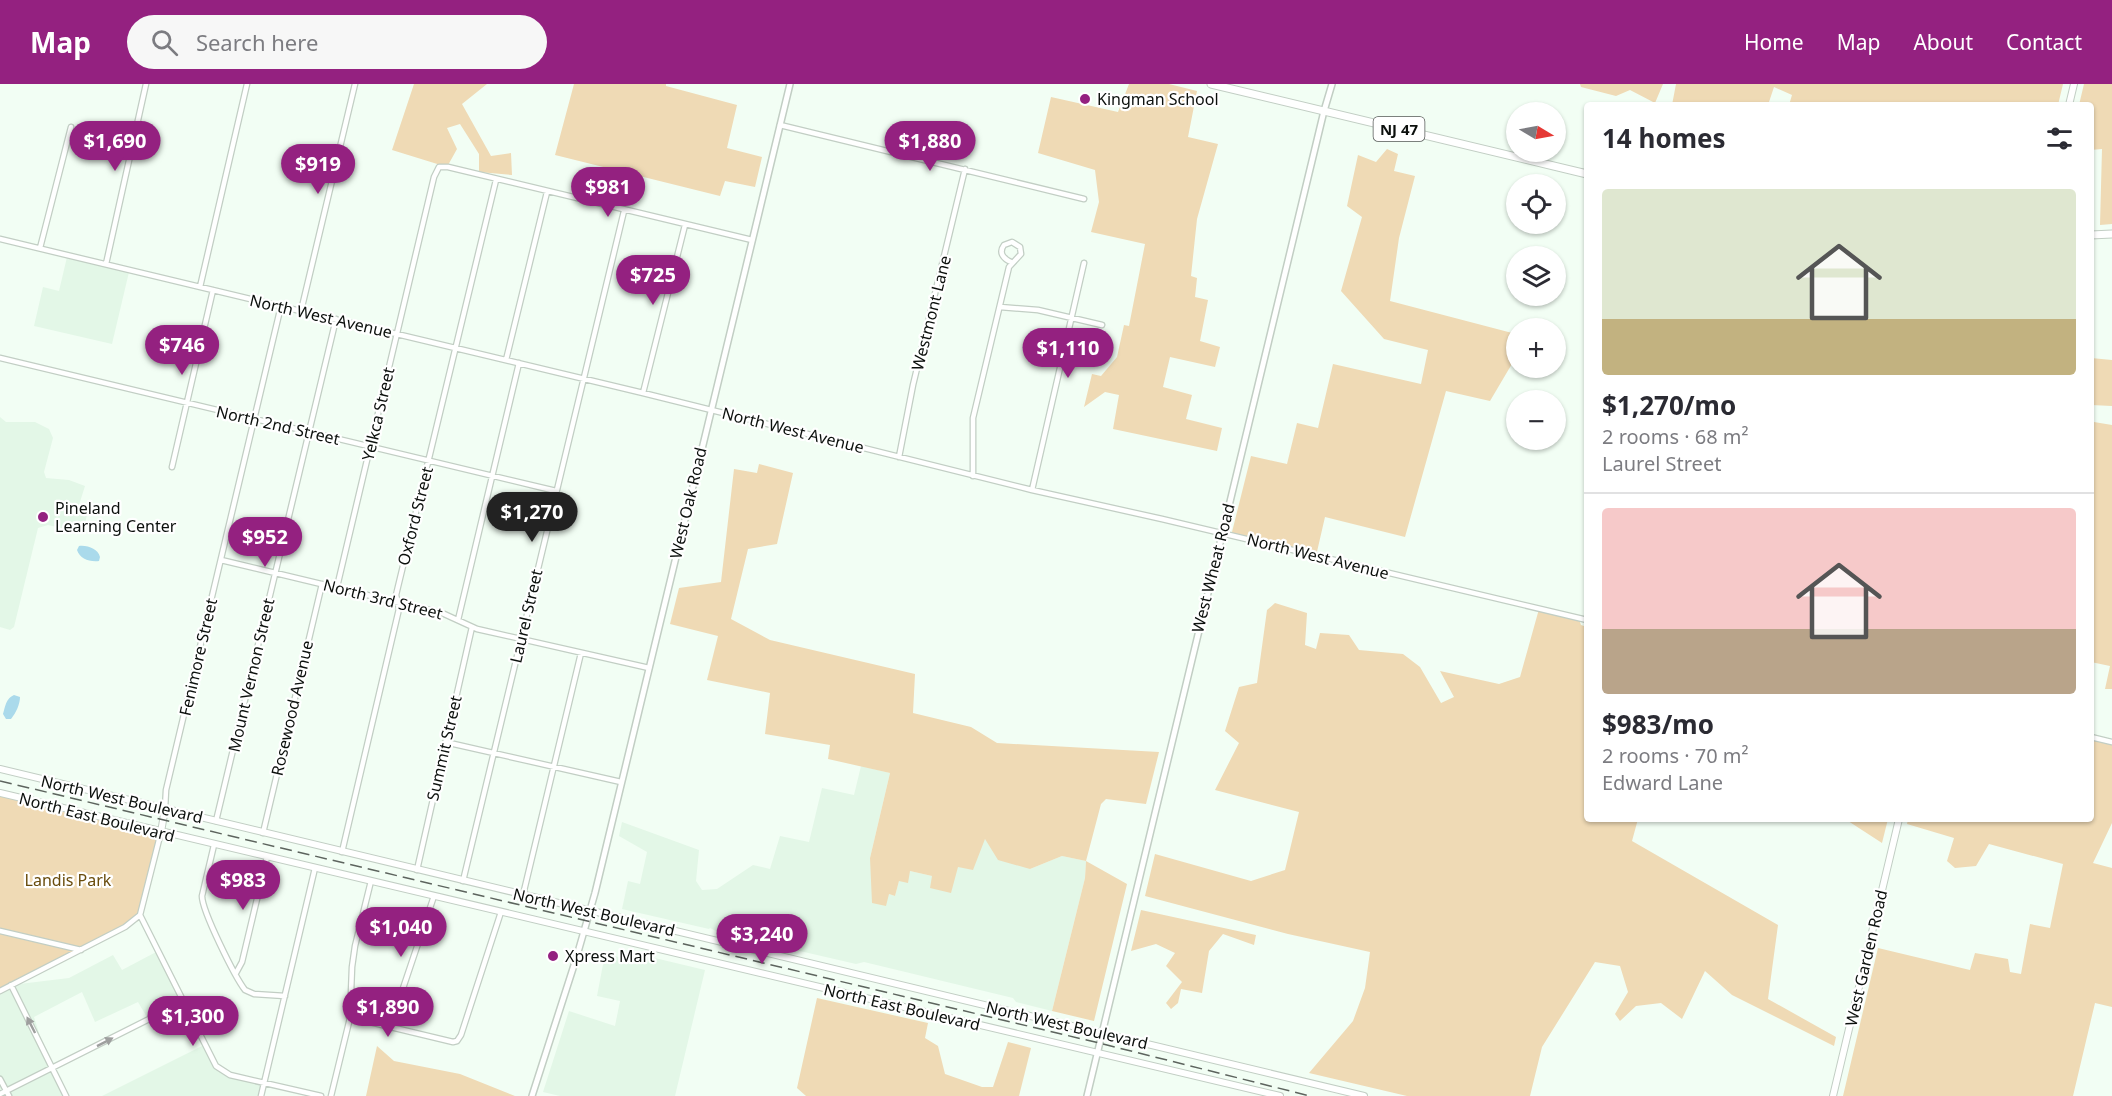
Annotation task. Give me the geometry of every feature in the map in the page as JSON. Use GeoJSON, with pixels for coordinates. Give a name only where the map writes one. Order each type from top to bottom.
{"type":"FeatureCollection","features":[{"type":"Feature","properties":{"kind":"main road","name":"NJ 47"},"geometry":{"type":"LineString","coordinates":[[1211,84],[1584,173]]}},
{"type":"Feature","properties":{"kind":"main road"},"geometry":{"type":"LineString","coordinates":[[2070,102],[2074,84]]}},
{"type":"Feature","properties":{"kind":"main road"},"geometry":{"type":"LineString","coordinates":[[2094,235],[2112,234]]}},
{"type":"Feature","properties":{"kind":"main road","name":"North West Boulevard"},"geometry":{"type":"LineString","coordinates":[[0,769],[1364,1096]]}},
{"type":"Feature","properties":{"kind":"main road","name":"North East Boulevard"},"geometry":{"type":"LineString","coordinates":[[0,793],[1280,1096]]}},
{"type":"Feature","properties":{"kind":"main road","name":"Fenimore Street"},"geometry":{"type":"LineString","coordinates":[[161,832],[165,809]]}},
{"type":"Feature","properties":{"kind":"main road","name":"West Garden Road"},"geometry":{"type":"LineString","coordinates":[[1833,1096],[1898,822]]}},
{"type":"Feature","properties":{"kind":"street"},"geometry":{"type":"LineString","coordinates":[[106,264],[146,84]]}},
{"type":"Feature","properties":{"kind":"street"},"geometry":{"type":"LineString","coordinates":[[200,286],[247,84]]}},
{"type":"Feature","properties":{"kind":"street"},"geometry":{"type":"LineString","coordinates":[[301,311],[355,84]]}},
{"type":"Feature","properties":{"kind":"street","name":"West Oak Road"},"geometry":{"type":"LineString","coordinates":[[532,1096],[590,911],[790,84]]}},
{"type":"Feature","properties":{"kind":"street","name":"West Wheat Road"},"geometry":{"type":"LineString","coordinates":[[1087,1096],[1332,84]]}},
{"type":"Feature","properties":{"kind":"street"},"geometry":{"type":"LineString","coordinates":[[780,125],[1084,199]]}},
{"type":"Feature","properties":{"kind":"street"},"geometry":{"type":"LineString","coordinates":[[40,248],[71,127]]}},
{"type":"Feature","properties":{"kind":"street","name":"Yelkca Street"},"geometry":{"type":"LineString","coordinates":[[337,587],[435,172],[439,167],[752,240]]}},
{"type":"Feature","properties":{"kind":"street","name":"Westmont Lane"},"geometry":{"type":"LineString","coordinates":[[899,457],[913,385],[965,169]]}},
{"type":"Feature","properties":{"kind":"street","name":"Oxford Street"},"geometry":{"type":"LineString","coordinates":[[342,852],[399,609],[396,595],[496,180]]}},
{"type":"Feature","properties":{"kind":"street"},"geometry":{"type":"LineString","coordinates":[[506,360],[547,192]]}},
{"type":"Feature","properties":{"kind":"street","name":"Laurel Street"},"geometry":{"type":"LineString","coordinates":[[463,881],[624,211]]}},
{"type":"Feature","properties":{"kind":"street"},"geometry":{"type":"LineString","coordinates":[[644,393],[684,225]]}},
{"type":"Feature","properties":{"kind":"street","name":"North West Avenue"},"geometry":{"type":"LineString","coordinates":[[0,239],[583,378],[973,476],[1584,619]]}},
{"type":"Feature","properties":{"kind":"street"},"geometry":{"type":"LineString","coordinates":[[973,476],[973,418],[1009,267],[1022,254],[1020,247],[1012,242],[1004,245],[1001,250],[1002,256],[1011,262]]}},
{"type":"Feature","properties":{"kind":"street"},"geometry":{"type":"LineString","coordinates":[[1032,490],[1084,263]]}},
{"type":"Feature","properties":{"kind":"street"},"geometry":{"type":"LineString","coordinates":[[172,467],[213,290]]}},
{"type":"Feature","properties":{"kind":"street","name":"Fenimore Street"},"geometry":{"type":"LineString","coordinates":[[165,809],[166,790],[281,306]]}},
{"type":"Feature","properties":{"kind":"street"},"geometry":{"type":"LineString","coordinates":[[1000,307],[1030,308],[1102,325]]}},
{"type":"Feature","properties":{"kind":"street","name":"Mount Vernon Street"},"geometry":{"type":"LineString","coordinates":[[216,821],[336,319]]}},
{"type":"Feature","properties":{"kind":"street","name":"North 2nd Street"},"geometry":{"type":"LineString","coordinates":[[0,358],[556,491]]}},
{"type":"Feature","properties":{"kind":"street"},"geometry":{"type":"LineString","coordinates":[[458,620],[519,363]]}},
{"type":"Feature","properties":{"kind":"street","name":"North 3rd Street"},"geometry":{"type":"LineString","coordinates":[[221,560],[442,613],[472,627],[649,668]]}},
{"type":"Feature","properties":{"kind":"street","name":"Rosewood Avenue"},"geometry":{"type":"LineString","coordinates":[[263,833],[322,584]]}},
{"type":"Feature","properties":{"kind":"street","name":"Summit Street"},"geometry":{"type":"LineString","coordinates":[[417,870],[472,627]]}},
{"type":"Feature","properties":{"kind":"street"},"geometry":{"type":"LineString","coordinates":[[523,895],[580,653]]}},
{"type":"Feature","properties":{"kind":"street"},"geometry":{"type":"LineString","coordinates":[[2094,738],[2112,742]]}},
{"type":"Feature","properties":{"kind":"street"},"geometry":{"type":"LineString","coordinates":[[445,742],[621,782]]}},
{"type":"Feature","properties":{"kind":"street"},"geometry":{"type":"LineString","coordinates":[[0,991],[125,927],[140,915],[161,832]]}},
{"type":"Feature","properties":{"kind":"street"},"geometry":{"type":"LineString","coordinates":[[214,845],[202,902],[243,987],[251,993],[264,996],[285,996]]}},
{"type":"Feature","properties":{"kind":"street"},"geometry":{"type":"LineString","coordinates":[[236,973],[242,962],[267,857]]}},
{"type":"Feature","properties":{"kind":"street"},"geometry":{"type":"LineString","coordinates":[[261,1096],[315,868]]}},
{"type":"Feature","properties":{"kind":"street"},"geometry":{"type":"LineString","coordinates":[[331,1096],[350,1017],[355,946],[371,881]]}},
{"type":"Feature","properties":{"kind":"street"},"geometry":{"type":"LineString","coordinates":[[390,1027],[434,896]]}},
{"type":"Feature","properties":{"kind":"street"},"geometry":{"type":"LineString","coordinates":[[350,1017],[453,1042],[459,1039],[501,912]]}},
{"type":"Feature","properties":{"kind":"street"},"geometry":{"type":"LineString","coordinates":[[140,915],[216,1066],[230,1075],[321,1096]]}},
{"type":"Feature","properties":{"kind":"street"},"geometry":{"type":"LineString","coordinates":[[0,931],[81,950]]}},
{"type":"Feature","properties":{"kind":"street"},"geometry":{"type":"LineString","coordinates":[[11,985],[66,1096]]}},
{"type":"Feature","properties":{"kind":"street"},"geometry":{"type":"LineString","coordinates":[[0,1094],[7,1093],[183,1002]]}},
{"type":"Feature","properties":{"kind":"street"},"geometry":{"type":"LineString","coordinates":[[0,1079],[7,1093]]}},
{"type":"Feature","properties":{"kind":"shaded area"},"geometry":{"type":"Polygon","coordinates":[[[67,257],[129,272],[112,344],[34,326],[43,287],[59,291],[67,257]]]}},
{"type":"Feature","properties":{"kind":"shaded area","name":"Pineland Learning Center"},"geometry":{"type":"Polygon","coordinates":[[[0,417],[6,422],[35,422],[49,429],[53,438],[44,472],[46,478],[69,480],[85,486],[79,505],[88,510],[83,533],[48,525],[38,528],[14,627],[10,630],[0,627],[0,417]]]}},
{"type":"Feature","properties":{"kind":"shaded area"},"geometry":{"type":"Polygon","coordinates":[[[861,766],[890,773],[870,858],[889,894],[895,896],[899,881],[910,871],[932,876],[958,866],[985,839],[1030,869],[1062,856],[1086,861],[1085,878],[1052,1011],[1016,1002],[1013,998],[864,962],[856,964],[622,909],[628,881],[640,884],[647,852],[619,836],[622,822],[699,850],[696,881],[702,890],[717,889],[753,865],[770,869],[780,836],[809,842],[822,788],[854,795],[861,766]]]}},
{"type":"Feature","properties":{"kind":"shaded area"},"geometry":{"type":"Polygon","coordinates":[[[158,951],[183,1001],[148,1019],[138,1002],[95,1022],[82,992],[34,1017],[45,1052],[69,1096],[0,1096],[0,991],[11,985],[69,978],[113,955],[122,970],[158,951]]]}},
{"type":"Feature","properties":{"kind":"shaded area"},"geometry":{"type":"Polygon","coordinates":[[[605,954],[636,961],[638,954],[705,970],[675,1096],[560,1096],[543,1092],[569,1011],[615,1026],[620,1001],[597,996],[605,954]]]}},
{"type":"Feature","properties":{"kind":"shaded area"},"geometry":{"type":"Polygon","coordinates":[[[206,1044],[220,1070],[265,1082],[261,1096],[102,1096],[206,1044]]]}},
{"type":"Feature","properties":{"kind":"green space"},"geometry":{"type":"Polygon","coordinates":[[[414,84],[487,84],[462,104],[491,156],[511,153],[512,175],[479,172],[479,154],[460,124],[447,128],[457,149],[447,167],[392,150],[414,84]]]}},
{"type":"Feature","properties":{"kind":"green space"},"geometry":{"type":"Polygon","coordinates":[[[574,84],[666,84],[666,86],[737,105],[727,148],[762,157],[755,187],[725,181],[720,196],[555,155],[574,84]]]}},
{"type":"Feature","properties":{"kind":"green space"},"geometry":{"type":"Polygon","coordinates":[[[1129,84],[1169,84],[1197,91],[1188,137],[1218,144],[1197,219],[1191,276],[1197,278],[1195,297],[1208,300],[1200,341],[1220,347],[1215,367],[1170,357],[1163,387],[1192,395],[1186,419],[1222,428],[1217,451],[1113,429],[1119,395],[1105,392],[1084,407],[1092,374],[1101,376],[1117,357],[1124,325],[1129,326],[1145,244],[1091,232],[1099,202],[1095,170],[1038,153],[1051,97],[1118,112],[1129,84]]]}},
{"type":"Feature","properties":{"kind":"green space"},"geometry":{"type":"Polygon","coordinates":[[[1580,84],[1663,84],[1655,102],[1630,90],[1616,96],[1581,87],[1580,84]]]}},
{"type":"Feature","properties":{"kind":"green space"},"geometry":{"type":"Polygon","coordinates":[[[1676,84],[2063,84],[2059,102],[1790,102],[1792,95],[1774,87],[1769,102],[1673,102],[1676,84]]]}},
{"type":"Feature","properties":{"kind":"green space"},"geometry":{"type":"Polygon","coordinates":[[[2084,84],[2112,84],[2112,224],[2100,225],[2102,149],[2094,150],[2094,102],[2080,102],[2084,84]]]}},
{"type":"Feature","properties":{"kind":"green space"},"geometry":{"type":"Polygon","coordinates":[[[1387,149],[1398,154],[1394,171],[1415,176],[1399,238],[1390,301],[1506,331],[1506,374],[1490,401],[1446,391],[1405,537],[1325,517],[1316,556],[1231,536],[1251,456],[1287,464],[1297,423],[1318,428],[1333,364],[1421,384],[1428,350],[1384,339],[1341,291],[1362,217],[1347,206],[1358,155],[1376,162],[1387,149]]]}},
{"type":"Feature","properties":{"kind":"green space"},"geometry":{"type":"Polygon","coordinates":[[[2094,358],[2112,360],[2112,406],[2094,405],[2094,358]]]}},
{"type":"Feature","properties":{"kind":"green space"},"geometry":{"type":"Polygon","coordinates":[[[2094,422],[2112,425],[2112,689],[2105,689],[2110,666],[2094,663],[2094,422]]]}},
{"type":"Feature","properties":{"kind":"green space"},"geometry":{"type":"Polygon","coordinates":[[[759,464],[793,473],[777,544],[748,549],[731,619],[770,640],[915,674],[913,713],[971,727],[997,743],[1159,752],[1146,804],[1106,799],[1101,804],[1086,861],[1062,856],[1030,869],[998,860],[985,839],[973,870],[958,867],[951,893],[930,888],[932,876],[910,871],[908,883],[899,881],[895,896],[889,894],[886,906],[872,903],[870,858],[890,773],[828,759],[830,745],[765,734],[770,693],[707,680],[718,636],[670,624],[679,588],[721,582],[734,469],[757,473],[759,464]]]}},
{"type":"Feature","properties":{"kind":"green space"},"geometry":{"type":"Polygon","coordinates":[[[1275,603],[1307,613],[1305,645],[1316,649],[1320,633],[1349,635],[1359,650],[1403,654],[1420,667],[1441,703],[1454,697],[1440,671],[1499,684],[1520,677],[1539,609],[1579,619],[1581,625],[1584,626],[1584,822],[1637,822],[1632,841],[1778,925],[1768,999],[1836,1037],[1834,1046],[1732,995],[1705,971],[1682,1019],[1661,1003],[1636,1006],[1620,1021],[1615,1014],[1628,992],[1620,966],[1595,962],[1542,1047],[1530,1096],[1407,1096],[1309,1073],[1353,1021],[1365,988],[1370,952],[1288,934],[1145,896],[1155,854],[1251,881],[1285,870],[1299,812],[1215,790],[1239,743],[1225,731],[1239,687],[1257,683],[1267,610],[1275,603]]]}},
{"type":"Feature","properties":{"kind":"green space"},"geometry":{"type":"Polygon","coordinates":[[[2094,739],[2112,743],[2112,823],[2093,863],[2112,868],[2112,1007],[2095,1003],[2073,1096],[1843,1096],[1878,948],[1970,970],[1975,953],[2008,959],[2010,972],[2021,974],[2030,924],[2050,928],[2063,864],[1989,844],[1976,866],[1955,868],[1947,861],[1954,838],[1907,824],[1907,822],[2094,822],[2094,739]]]}},
{"type":"Feature","properties":{"kind":"green space","name":"Landis Park"},"geometry":{"type":"Polygon","coordinates":[[[0,793],[161,832],[142,919],[0,991],[0,793]]]}},
{"type":"Feature","properties":{"kind":"green space"},"geometry":{"type":"Polygon","coordinates":[[[1850,822],[1887,822],[1882,843],[1850,822]]]}},
{"type":"Feature","properties":{"kind":"green space"},"geometry":{"type":"Polygon","coordinates":[[[1086,861],[1127,884],[1094,1021],[1052,1011],[1085,878],[1086,861]]]}},
{"type":"Feature","properties":{"kind":"green space"},"geometry":{"type":"Polygon","coordinates":[[[1141,910],[1256,935],[1254,945],[1223,934],[1209,951],[1202,993],[1181,989],[1178,1003],[1171,1009],[1166,1003],[1182,982],[1166,966],[1175,953],[1156,944],[1131,951],[1141,910]]]}},
{"type":"Feature","properties":{"kind":"green space"},"geometry":{"type":"Polygon","coordinates":[[[817,998],[928,1023],[925,1038],[938,1046],[945,1074],[982,1087],[993,1087],[1008,1042],[1031,1048],[1019,1096],[806,1096],[797,1088],[817,998]]]}},
{"type":"Feature","properties":{"kind":"green space"},"geometry":{"type":"Polygon","coordinates":[[[377,1046],[394,1061],[460,1074],[515,1096],[366,1096],[377,1046]]]}},
{"type":"Feature","properties":{"kind":"water"},"geometry":{"type":"Polygon","coordinates":[[[79,546],[95,550],[99,554],[99,561],[83,558],[77,550],[79,546]]]}},
{"type":"Feature","properties":{"kind":"water"},"geometry":{"type":"Polygon","coordinates":[[[14,695],[20,697],[16,711],[11,719],[6,719],[3,714],[5,706],[9,698],[14,695]]]}},
{"type":"Feature","properties":{"kind":"railway"},"geometry":{"type":"LineString","coordinates":[[0,781],[1099,1043],[1310,1096]]}},
{"type":"Feature","properties":{"kind":"place","name":"Kingman School"},"geometry":{"type":"Point","coordinates":[1085,99]}},
{"type":"Feature","properties":{"kind":"place","name":"Pineland Learning Center"},"geometry":{"type":"Point","coordinates":[43,517]}},
{"type":"Feature","properties":{"kind":"place","name":"Xpress Mart"},"geometry":{"type":"Point","coordinates":[553,956]}}]}
